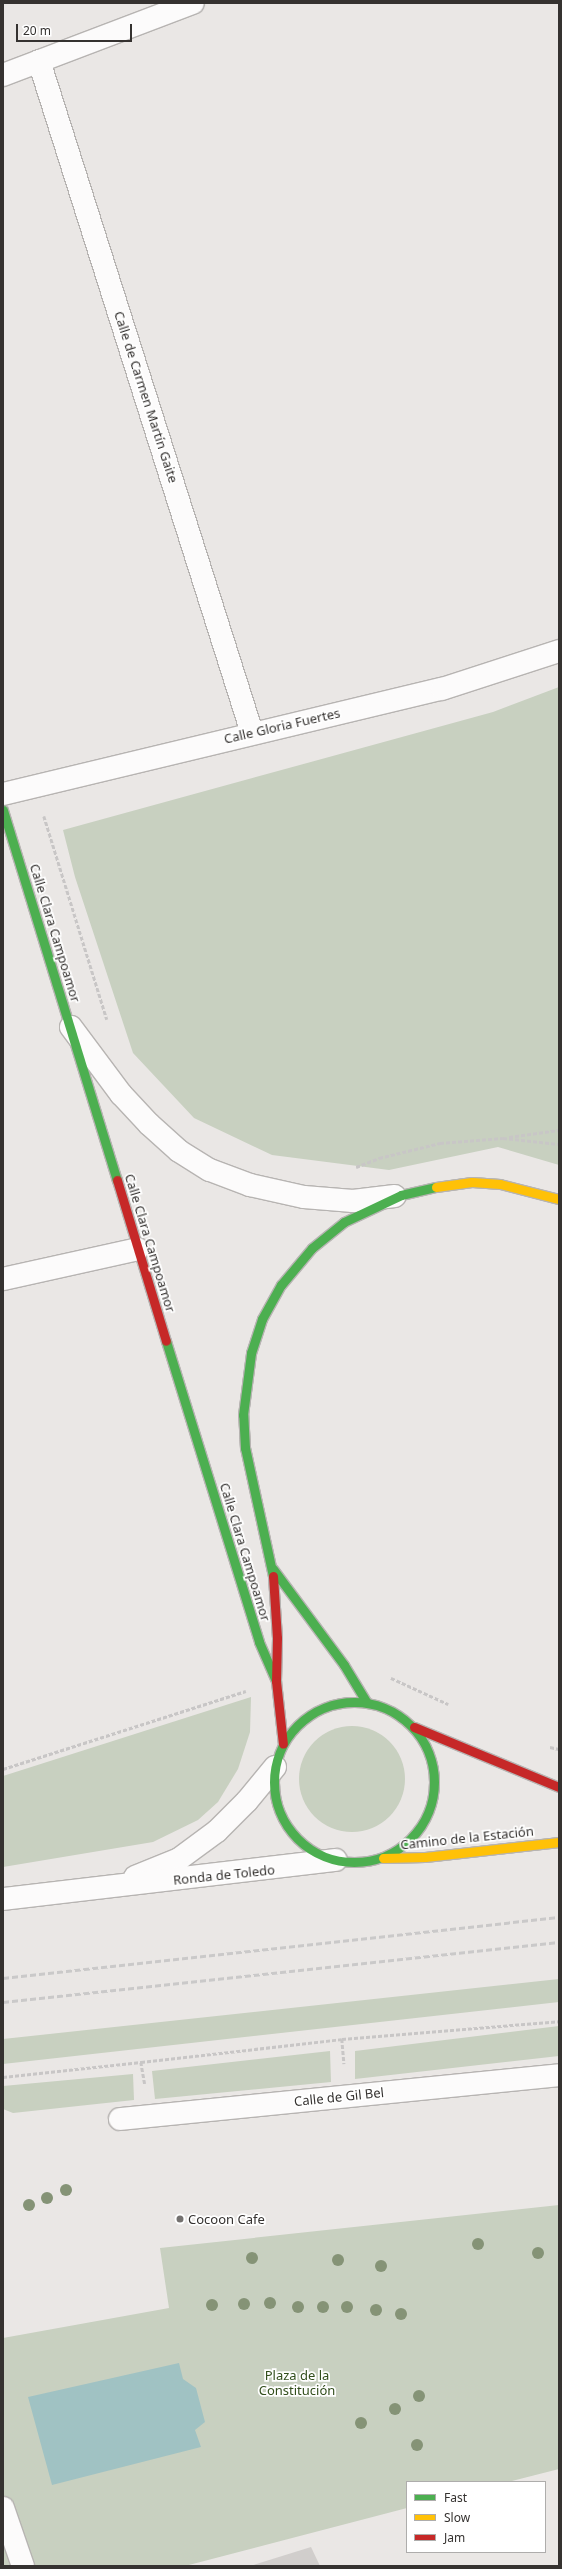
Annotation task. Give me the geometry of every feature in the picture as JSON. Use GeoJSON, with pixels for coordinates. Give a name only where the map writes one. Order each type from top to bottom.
{"type":"FeatureCollection","features":[{"type":"Feature","properties":{"kind":"street"},"geometry":{"type":"LineString","coordinates":[[3,76],[193,3]]}},
{"type":"Feature","properties":{"kind":"street","name":"Calle de Carmen Martín Gaite"},"geometry":{"type":"LineString","coordinates":[[40,61],[252,733]]}},
{"type":"Feature","properties":{"kind":"street","name":"Calle Gloria Fuertes"},"geometry":{"type":"LineString","coordinates":[[3,794],[252,733],[442,689],[559,651]]}},
{"type":"Feature","properties":{"kind":"street","name":"Calle Clara Campoamor"},"geometry":{"type":"LineString","coordinates":[[3,810],[259,1642],[276,1681]]}},
{"type":"Feature","properties":{"kind":"street"},"geometry":{"type":"LineString","coordinates":[[69,1024],[122,1094],[149,1124],[179,1151],[210,1170],[250,1185],[304,1197],[353,1201],[401,1195],[435,1187],[472,1182],[500,1184],[559,1199]]}},
{"type":"Feature","properties":{"kind":"street"},"geometry":{"type":"LineString","coordinates":[[283,1744],[276,1681],[277,1638],[273,1569],[245,1448],[243,1415],[251,1353],[262,1319],[281,1285],[312,1248],[344,1222],[401,1195]]}},
{"type":"Feature","properties":{"kind":"street"},"geometry":{"type":"LineString","coordinates":[[3,1279],[138,1249]]}},
{"type":"Feature","properties":{"kind":"street"},"geometry":{"type":"LineString","coordinates":[[273,1569],[344,1665],[367,1702]]}},
{"type":"Feature","properties":{"kind":"street"},"geometry":{"type":"LineString","coordinates":[[414,1727],[429,1750],[435,1775],[432,1802],[421,1827],[402,1847],[378,1859],[357,1863],[336,1860],[313,1851],[294,1836],[279,1809],[275,1792],[275,1767],[283,1744],[297,1725],[316,1710],[339,1702],[367,1702],[395,1712],[414,1727],[559,1786]]}},
{"type":"Feature","properties":{"kind":"street","name":"Ronda de Toledo"},"geometry":{"type":"LineString","coordinates":[[112,1887],[179,1859],[210,1836],[248,1801],[275,1767]]}},
{"type":"Feature","properties":{"kind":"street","name":"Camino de la Estación"},"geometry":{"type":"LineString","coordinates":[[378,1859],[425,1857],[559,1842]]}},
{"type":"Feature","properties":{"kind":"street","name":"Ronda de Toledo"},"geometry":{"type":"LineString","coordinates":[[3,1899],[336,1860]]}},
{"type":"Feature","properties":{"kind":"street","name":"Calle de Gil Bel"},"geometry":{"type":"LineString","coordinates":[[120,2119],[559,2075]]}},
{"type":"Feature","properties":{"kind":"street"},"geometry":{"type":"LineString","coordinates":[[3,2508],[23,2566]]}},
{"type":"Feature","properties":{"kind":"path"},"geometry":{"type":"LineString","coordinates":[[35,786],[108,1024]]}},
{"type":"Feature","properties":{"kind":"path"},"geometry":{"type":"LineString","coordinates":[[351,1169],[379,1158],[440,1143],[503,1138],[559,1130]]}},
{"type":"Feature","properties":{"kind":"path"},"geometry":{"type":"LineString","coordinates":[[503,1138],[559,1144]]}},
{"type":"Feature","properties":{"kind":"path"},"geometry":{"type":"LineString","coordinates":[[3,2077],[342,2039],[559,2021]]}},
{"type":"Feature","properties":{"kind":"path"},"geometry":{"type":"LineString","coordinates":[[141,2062],[150,2116]]}},
{"type":"Feature","properties":{"kind":"green space"},"geometry":{"type":"Polygon","coordinates":[[[559,687],[559,1165],[498,1147],[389,1170],[272,1155],[194,1118],[133,1053],[75,877],[63,830],[493,712],[559,687]]]}},
{"type":"Feature","properties":{"kind":"green space"},"geometry":{"type":"Polygon","coordinates":[[[251,1697],[250,1732],[238,1769],[218,1802],[198,1820],[153,1842],[3,1867],[3,1776],[251,1697]]]}},
{"type":"Feature","properties":{"kind":"green space"},"geometry":{"type":"Polygon","coordinates":[[[352,1726],[372,1730],[389,1742],[401,1759],[405,1779],[401,1799],[389,1816],[372,1828],[352,1832],[332,1828],[315,1816],[303,1799],[299,1779],[303,1759],[315,1742],[332,1730],[352,1726]]]}},
{"type":"Feature","properties":{"kind":"green space"},"geometry":{"type":"Polygon","coordinates":[[[559,1979],[559,2002],[3,2064],[3,2039],[559,1979]]]}},
{"type":"Feature","properties":{"kind":"green space"},"geometry":{"type":"Polygon","coordinates":[[[559,2026],[559,2056],[355,2079],[355,2051],[559,2026]]]}},
{"type":"Feature","properties":{"kind":"green space"},"geometry":{"type":"Polygon","coordinates":[[[330,2051],[331,2082],[155,2099],[152,2071],[330,2051]]]}},
{"type":"Feature","properties":{"kind":"green space"},"geometry":{"type":"Polygon","coordinates":[[[133,2074],[134,2100],[13,2113],[3,2109],[3,2086],[133,2074]]]}},
{"type":"Feature","properties":{"kind":"green space","name":"Plaza de la Constitución"},"geometry":{"type":"Polygon","coordinates":[[[559,2205],[559,2469],[512,2481],[406,2481],[406,2508],[185,2566],[3,2566],[3,2338],[169,2308],[160,2248],[559,2205]]]}},
{"type":"Feature","properties":{"kind":"water"},"geometry":{"type":"Polygon","coordinates":[[[179,2363],[183,2379],[196,2388],[205,2422],[195,2430],[201,2447],[52,2485],[28,2397],[179,2363]]]}},
{"type":"Feature","properties":{"kind":"building"},"geometry":{"type":"Polygon","coordinates":[[[311,2547],[320,2566],[250,2566],[311,2547]]]}},
{"type":"Feature","properties":{"kind":"railway"},"geometry":{"type":"LineString","coordinates":[[3,1978],[559,1917]]}},
{"type":"Feature","properties":{"kind":"railway"},"geometry":{"type":"LineString","coordinates":[[3,2002],[559,1942]]}},
{"type":"Feature","properties":{"kind":"traffic: fast"},"geometry":{"type":"LineString","coordinates":[[3,810],[117,1180]]}},
{"type":"Feature","properties":{"kind":"traffic: fast"},"geometry":{"type":"LineString","coordinates":[[273,1576],[245,1448],[243,1415],[251,1353],[262,1319],[281,1285],[312,1248],[344,1222],[401,1195],[436,1187]]}},
{"type":"Feature","properties":{"kind":"traffic: fast"},"geometry":{"type":"LineString","coordinates":[[166,1341],[259,1642],[276,1681]]}},
{"type":"Feature","properties":{"kind":"traffic: fast"},"geometry":{"type":"LineString","coordinates":[[273,1569],[344,1665],[367,1703]]}},
{"type":"Feature","properties":{"kind":"traffic: fast"},"geometry":{"type":"LineString","coordinates":[[346,1702],[362,1702],[377,1705],[392,1711],[411,1725],[425,1744],[428,1751],[434,1774],[434,1782],[434,1790],[428,1813],[425,1820],[411,1839],[392,1853],[377,1859],[362,1862],[346,1862],[331,1859],[316,1853],[297,1839],[292,1833],[283,1820],[277,1805],[274,1790],[274,1774],[277,1759],[283,1744],[297,1725],[303,1720],[316,1711],[331,1705],[346,1702]]}},
{"type":"Feature","properties":{"kind":"traffic: slow"},"geometry":{"type":"LineString","coordinates":[[436,1187],[472,1182],[500,1184],[559,1199]]}},
{"type":"Feature","properties":{"kind":"traffic: slow"},"geometry":{"type":"LineString","coordinates":[[383,1858],[425,1857],[559,1842]]}},
{"type":"Feature","properties":{"kind":"traffic: jam"},"geometry":{"type":"LineString","coordinates":[[117,1180],[166,1341]]}},
{"type":"Feature","properties":{"kind":"traffic: jam"},"geometry":{"type":"LineString","coordinates":[[273,1576],[277,1638],[276,1681],[283,1744]]}},
{"type":"Feature","properties":{"kind":"traffic: jam"},"geometry":{"type":"LineString","coordinates":[[414,1727],[559,1787]]}},
{"type":"Feature","properties":{"kind":"place","name":"Cocoon Cafe"},"geometry":{"type":"Point","coordinates":[180,2219]}}]}
